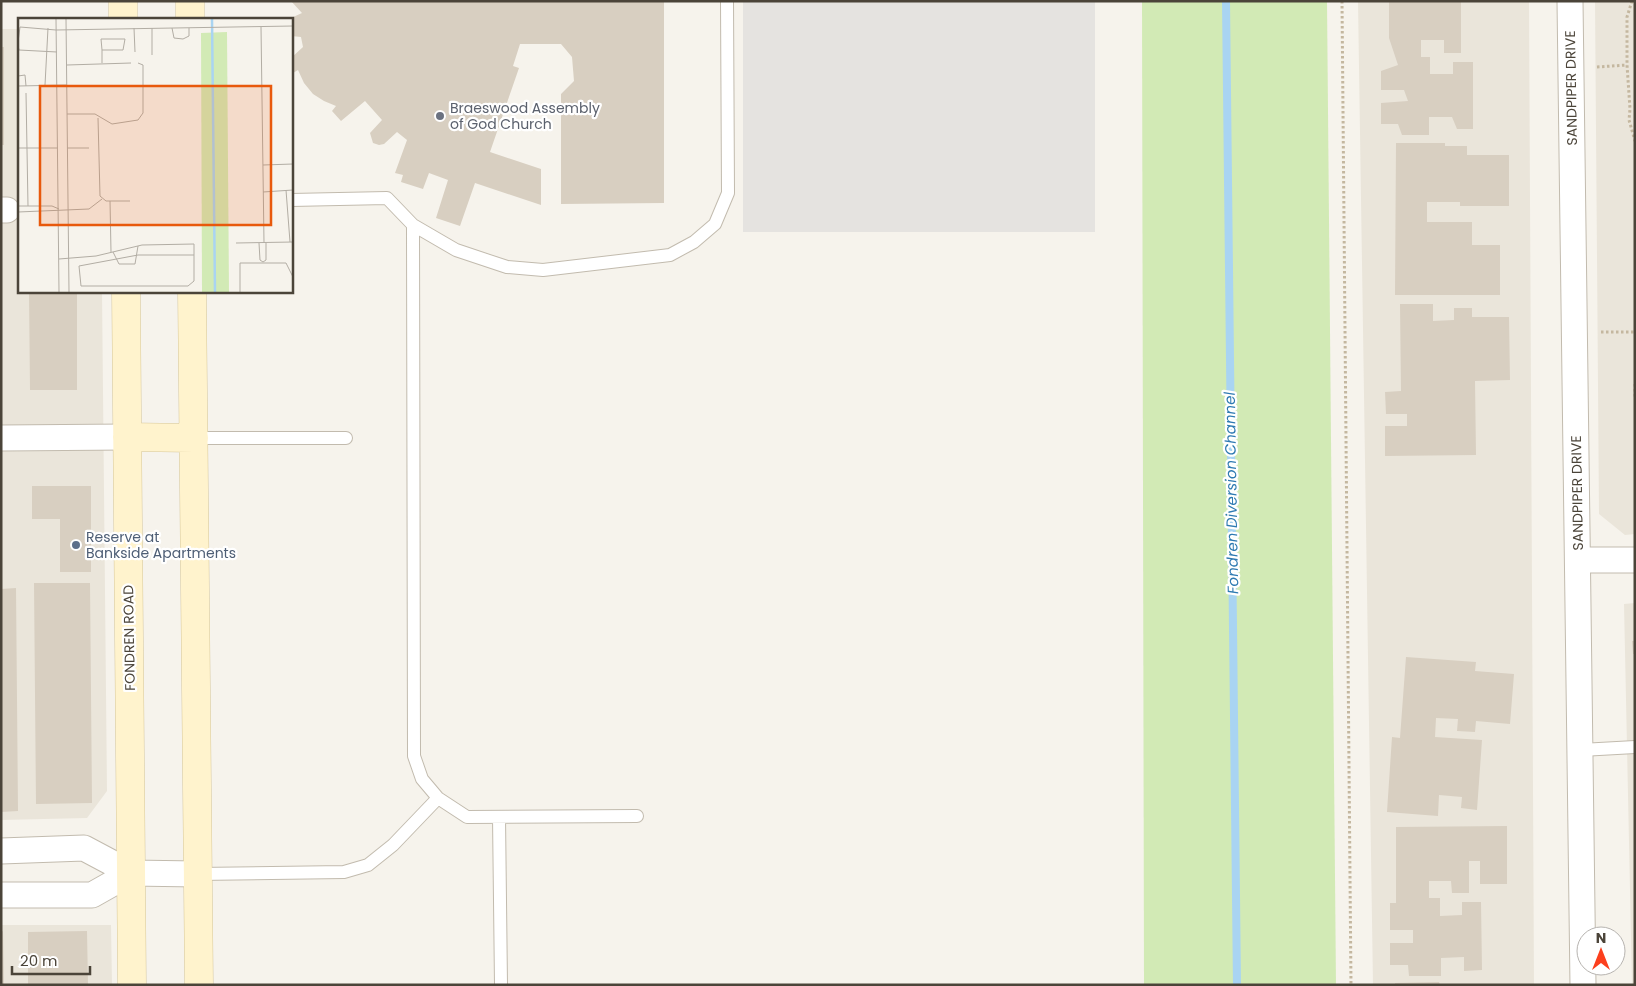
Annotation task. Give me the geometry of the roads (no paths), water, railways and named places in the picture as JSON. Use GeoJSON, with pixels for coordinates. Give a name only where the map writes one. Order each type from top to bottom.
{"type":"FeatureCollection","features":[{"type":"Feature","properties":{"kind":"main road"},"geometry":{"type":"LineString","coordinates":[[123,1],[123,18]]}},
{"type":"Feature","properties":{"kind":"main road"},"geometry":{"type":"LineString","coordinates":[[190,1],[190,18]]}},
{"type":"Feature","properties":{"kind":"main road","name":"FONDREN ROAD"},"geometry":{"type":"LineString","coordinates":[[126,292],[132,985]]}},
{"type":"Feature","properties":{"kind":"main road"},"geometry":{"type":"LineString","coordinates":[[192,292],[199,985]]}},
{"type":"Feature","properties":{"kind":"main road"},"geometry":{"type":"LineString","coordinates":[[127,437],[194,438]]}},
{"type":"Feature","properties":{"kind":"street","name":"SANDPIPER DRIVE"},"geometry":{"type":"LineString","coordinates":[[1570,1],[1583,985]]}},
{"type":"Feature","properties":{"kind":"street"},"geometry":{"type":"LineString","coordinates":[[1,438],[127,437]]}},
{"type":"Feature","properties":{"kind":"street"},"geometry":{"type":"LineString","coordinates":[[1578,560],[1635,560]]}},
{"type":"Feature","properties":{"kind":"street"},"geometry":{"type":"LineString","coordinates":[[1,851],[84,848],[132,873],[198,874]]}},
{"type":"Feature","properties":{"kind":"street"},"geometry":{"type":"LineString","coordinates":[[1,895],[92,895],[132,873]]}},
{"type":"Feature","properties":{"kind":"lane"},"geometry":{"type":"LineString","coordinates":[[292,200],[387,198],[413,224],[456,250],[507,267],[543,270],[670,255],[694,242],[714,224],[728,194],[727,1]]}},
{"type":"Feature","properties":{"kind":"lane"},"geometry":{"type":"LineString","coordinates":[[413,224],[414,756],[422,779],[438,798],[467,816],[637,816]]}},
{"type":"Feature","properties":{"kind":"lane"},"geometry":{"type":"LineString","coordinates":[[194,438],[346,438]]}},
{"type":"Feature","properties":{"kind":"lane"},"geometry":{"type":"LineString","coordinates":[[1581,750],[1635,747]]}},
{"type":"Feature","properties":{"kind":"lane"},"geometry":{"type":"LineString","coordinates":[[198,874],[344,872],[368,864],[393,845],[438,798]]}},
{"type":"Feature","properties":{"kind":"lane"},"geometry":{"type":"LineString","coordinates":[[499,816],[500,985]]}},
{"type":"Feature","properties":{"kind":"waterway","name":"Fondren Diversion Channel"},"geometry":{"type":"LineString","coordinates":[[1226,1],[1237,985]]}},
{"type":"Feature","properties":{"kind":"place","name":"Braeswood Assembly of God Church"},"geometry":{"type":"Point","coordinates":[440,116]}},
{"type":"Feature","properties":{"kind":"place","name":"Reserve at Bankside Apartments"},"geometry":{"type":"Point","coordinates":[76,545]}}]}
